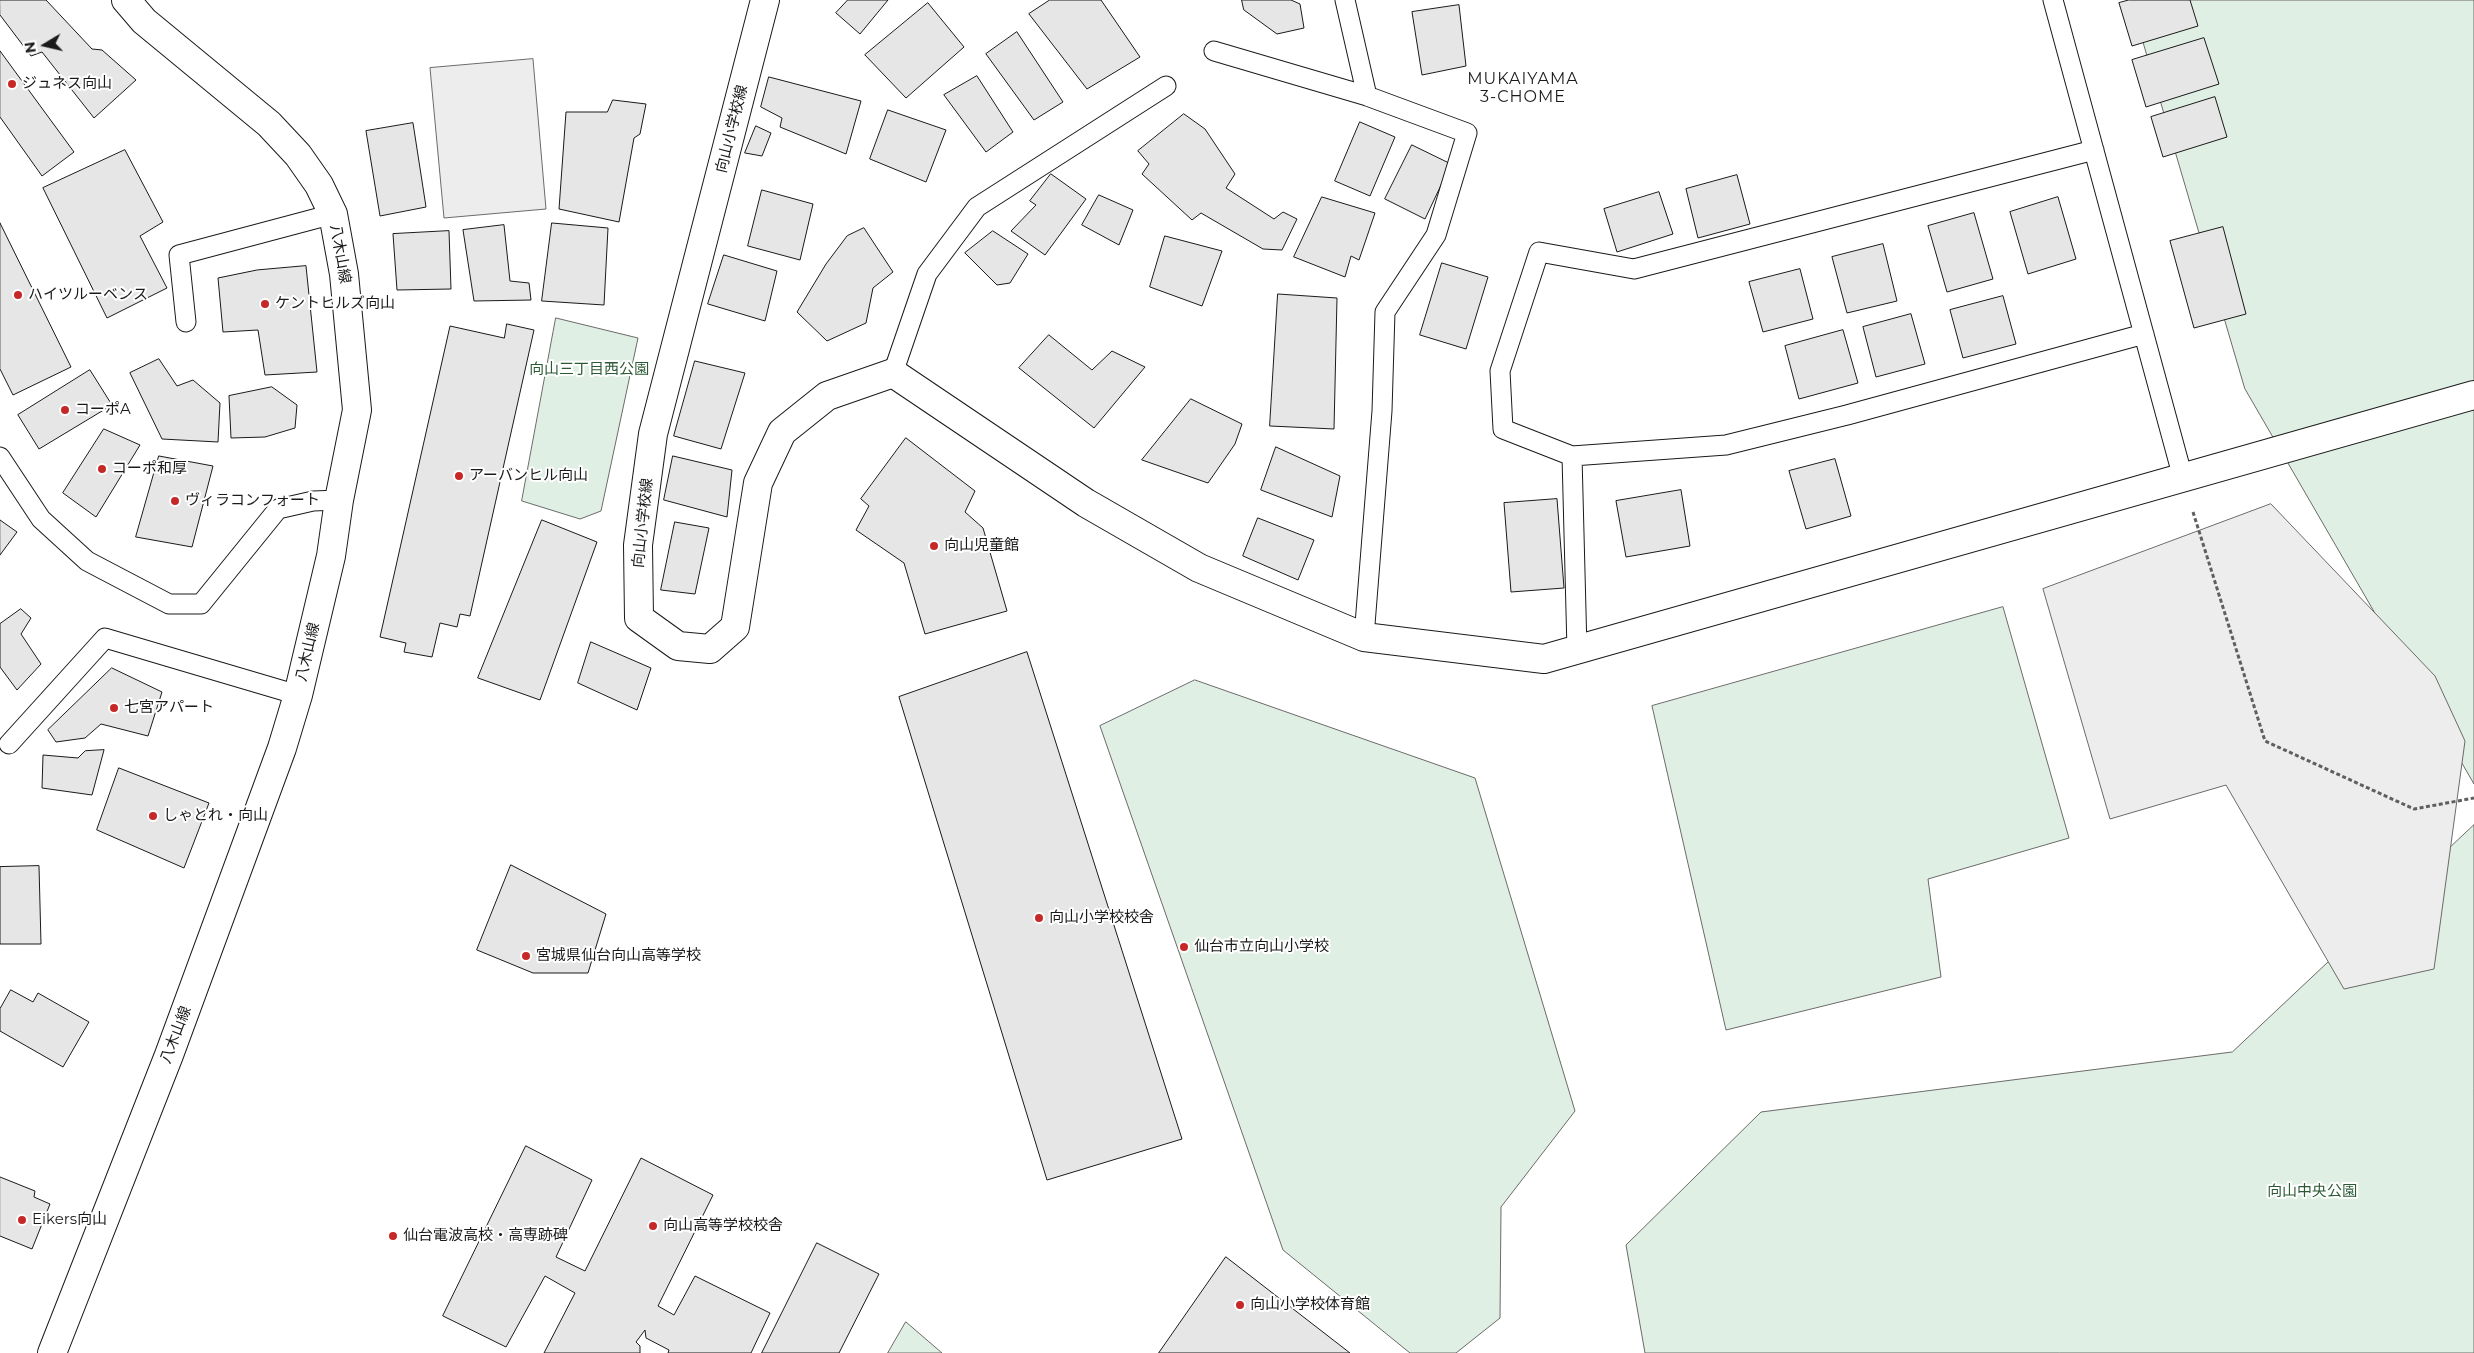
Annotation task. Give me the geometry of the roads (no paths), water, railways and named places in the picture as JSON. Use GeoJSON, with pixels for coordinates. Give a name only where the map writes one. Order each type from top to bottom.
{"type":"FeatureCollection","features":[{"type":"Feature","properties":{"kind":"street","name":"八木山線"},"geometry":{"type":"LineString","coordinates":[[52,1353],[172,1045],[282,748],[298,694],[331,556],[339,500],[357,410],[344,274],[333,214],[320,185],[304,162],[269,124],[144,21],[126,0]]}},
{"type":"Feature","properties":{"kind":"street","name":"向山小学校線"},"geometry":{"type":"LineString","coordinates":[[765,0],[653,434],[638,545],[639,618],[678,646],[710,648],[735,627],[758,483],[782,432],[826,396],[893,373]]}},
{"type":"Feature","properties":{"kind":"street"},"geometry":{"type":"LineString","coordinates":[[893,373],[1086,503],[1199,568],[1364,637],[1544,659],[2474,395]]}},
{"type":"Feature","properties":{"kind":"lane"},"geometry":{"type":"LineString","coordinates":[[1344,0],[1367,96]]}},
{"type":"Feature","properties":{"kind":"lane"},"geometry":{"type":"LineString","coordinates":[[2053,0],[2183,478]]}},
{"type":"Feature","properties":{"kind":"lane"},"geometry":{"type":"LineString","coordinates":[[1214,51],[1367,96],[1467,133],[1436,235],[1386,312],[1382,411],[1364,637]]}},
{"type":"Feature","properties":{"kind":"lane"},"geometry":{"type":"LineString","coordinates":[[893,373],[928,274],[977,207],[1166,86]]}},
{"type":"Feature","properties":{"kind":"lane"},"geometry":{"type":"LineString","coordinates":[[2094,150],[1634,269],[1539,252],[1500,371],[1503,429],[1572,456],[1726,445],[1856,413],[2144,334]]}},
{"type":"Feature","properties":{"kind":"lane"},"geometry":{"type":"LineString","coordinates":[[186,322],[179,255],[333,214]]}},
{"type":"Feature","properties":{"kind":"lane"},"geometry":{"type":"LineString","coordinates":[[1572,456],[1577,650]]}},
{"type":"Feature","properties":{"kind":"lane"},"geometry":{"type":"LineString","coordinates":[[0,458],[41,519],[87,560],[169,604],[201,604],[278,509],[313,502],[339,500]]}},
{"type":"Feature","properties":{"kind":"lane"},"geometry":{"type":"LineString","coordinates":[[9,744],[105,638],[298,694]]}},
{"type":"Feature","properties":{"kind":"place","name":"ジュネス向山"},"geometry":{"type":"Point","coordinates":[12,84]}},
{"type":"Feature","properties":{"kind":"place","name":"ハイツルーベンス"},"geometry":{"type":"Point","coordinates":[18,295]}},
{"type":"Feature","properties":{"kind":"place","name":"ケントヒルズ向山"},"geometry":{"type":"Point","coordinates":[265,304]}},
{"type":"Feature","properties":{"kind":"place","name":"コーポA"},"geometry":{"type":"Point","coordinates":[65,410]}},
{"type":"Feature","properties":{"kind":"place","name":"コーポ和厚"},"geometry":{"type":"Point","coordinates":[102,469]}},
{"type":"Feature","properties":{"kind":"place","name":"アーバンヒル向山"},"geometry":{"type":"Point","coordinates":[459,476]}},
{"type":"Feature","properties":{"kind":"place","name":"ヴィラコンフォート"},"geometry":{"type":"Point","coordinates":[175,501]}},
{"type":"Feature","properties":{"kind":"place","name":"向山児童館"},"geometry":{"type":"Point","coordinates":[934,546]}},
{"type":"Feature","properties":{"kind":"place","name":"七宮アパート"},"geometry":{"type":"Point","coordinates":[114,708]}},
{"type":"Feature","properties":{"kind":"place","name":"しゃとれ・向山"},"geometry":{"type":"Point","coordinates":[153,816]}},
{"type":"Feature","properties":{"kind":"place","name":"向山小学校校舎"},"geometry":{"type":"Point","coordinates":[1039,918]}},
{"type":"Feature","properties":{"kind":"place","name":"仙台市立向山小学校"},"geometry":{"type":"Point","coordinates":[1184,947]}},
{"type":"Feature","properties":{"kind":"place","name":"宮城県仙台向山高等学校"},"geometry":{"type":"Point","coordinates":[526,956]}},
{"type":"Feature","properties":{"kind":"place","name":"Eikers向山"},"geometry":{"type":"Point","coordinates":[22,1220]}},
{"type":"Feature","properties":{"kind":"place","name":"向山高等学校校舎"},"geometry":{"type":"Point","coordinates":[653,1226]}},
{"type":"Feature","properties":{"kind":"place","name":"仙台電波高校・高専跡碑"},"geometry":{"type":"Point","coordinates":[393,1236]}},
{"type":"Feature","properties":{"kind":"place","name":"向山小学校体育館"},"geometry":{"type":"Point","coordinates":[1240,1305]}},
{"type":"Feature","properties":{"kind":"district","name":"MUKAIYAMA 3-CHOME"},"geometry":{"type":"Point","coordinates":[1523,88]}},
{"type":"Feature","properties":{"kind":"park label","name":"向山三丁目西公園"},"geometry":{"type":"Point","coordinates":[589,370]}},
{"type":"Feature","properties":{"kind":"park label","name":"向山中央公園"},"geometry":{"type":"Point","coordinates":[2312,1192]}}]}
